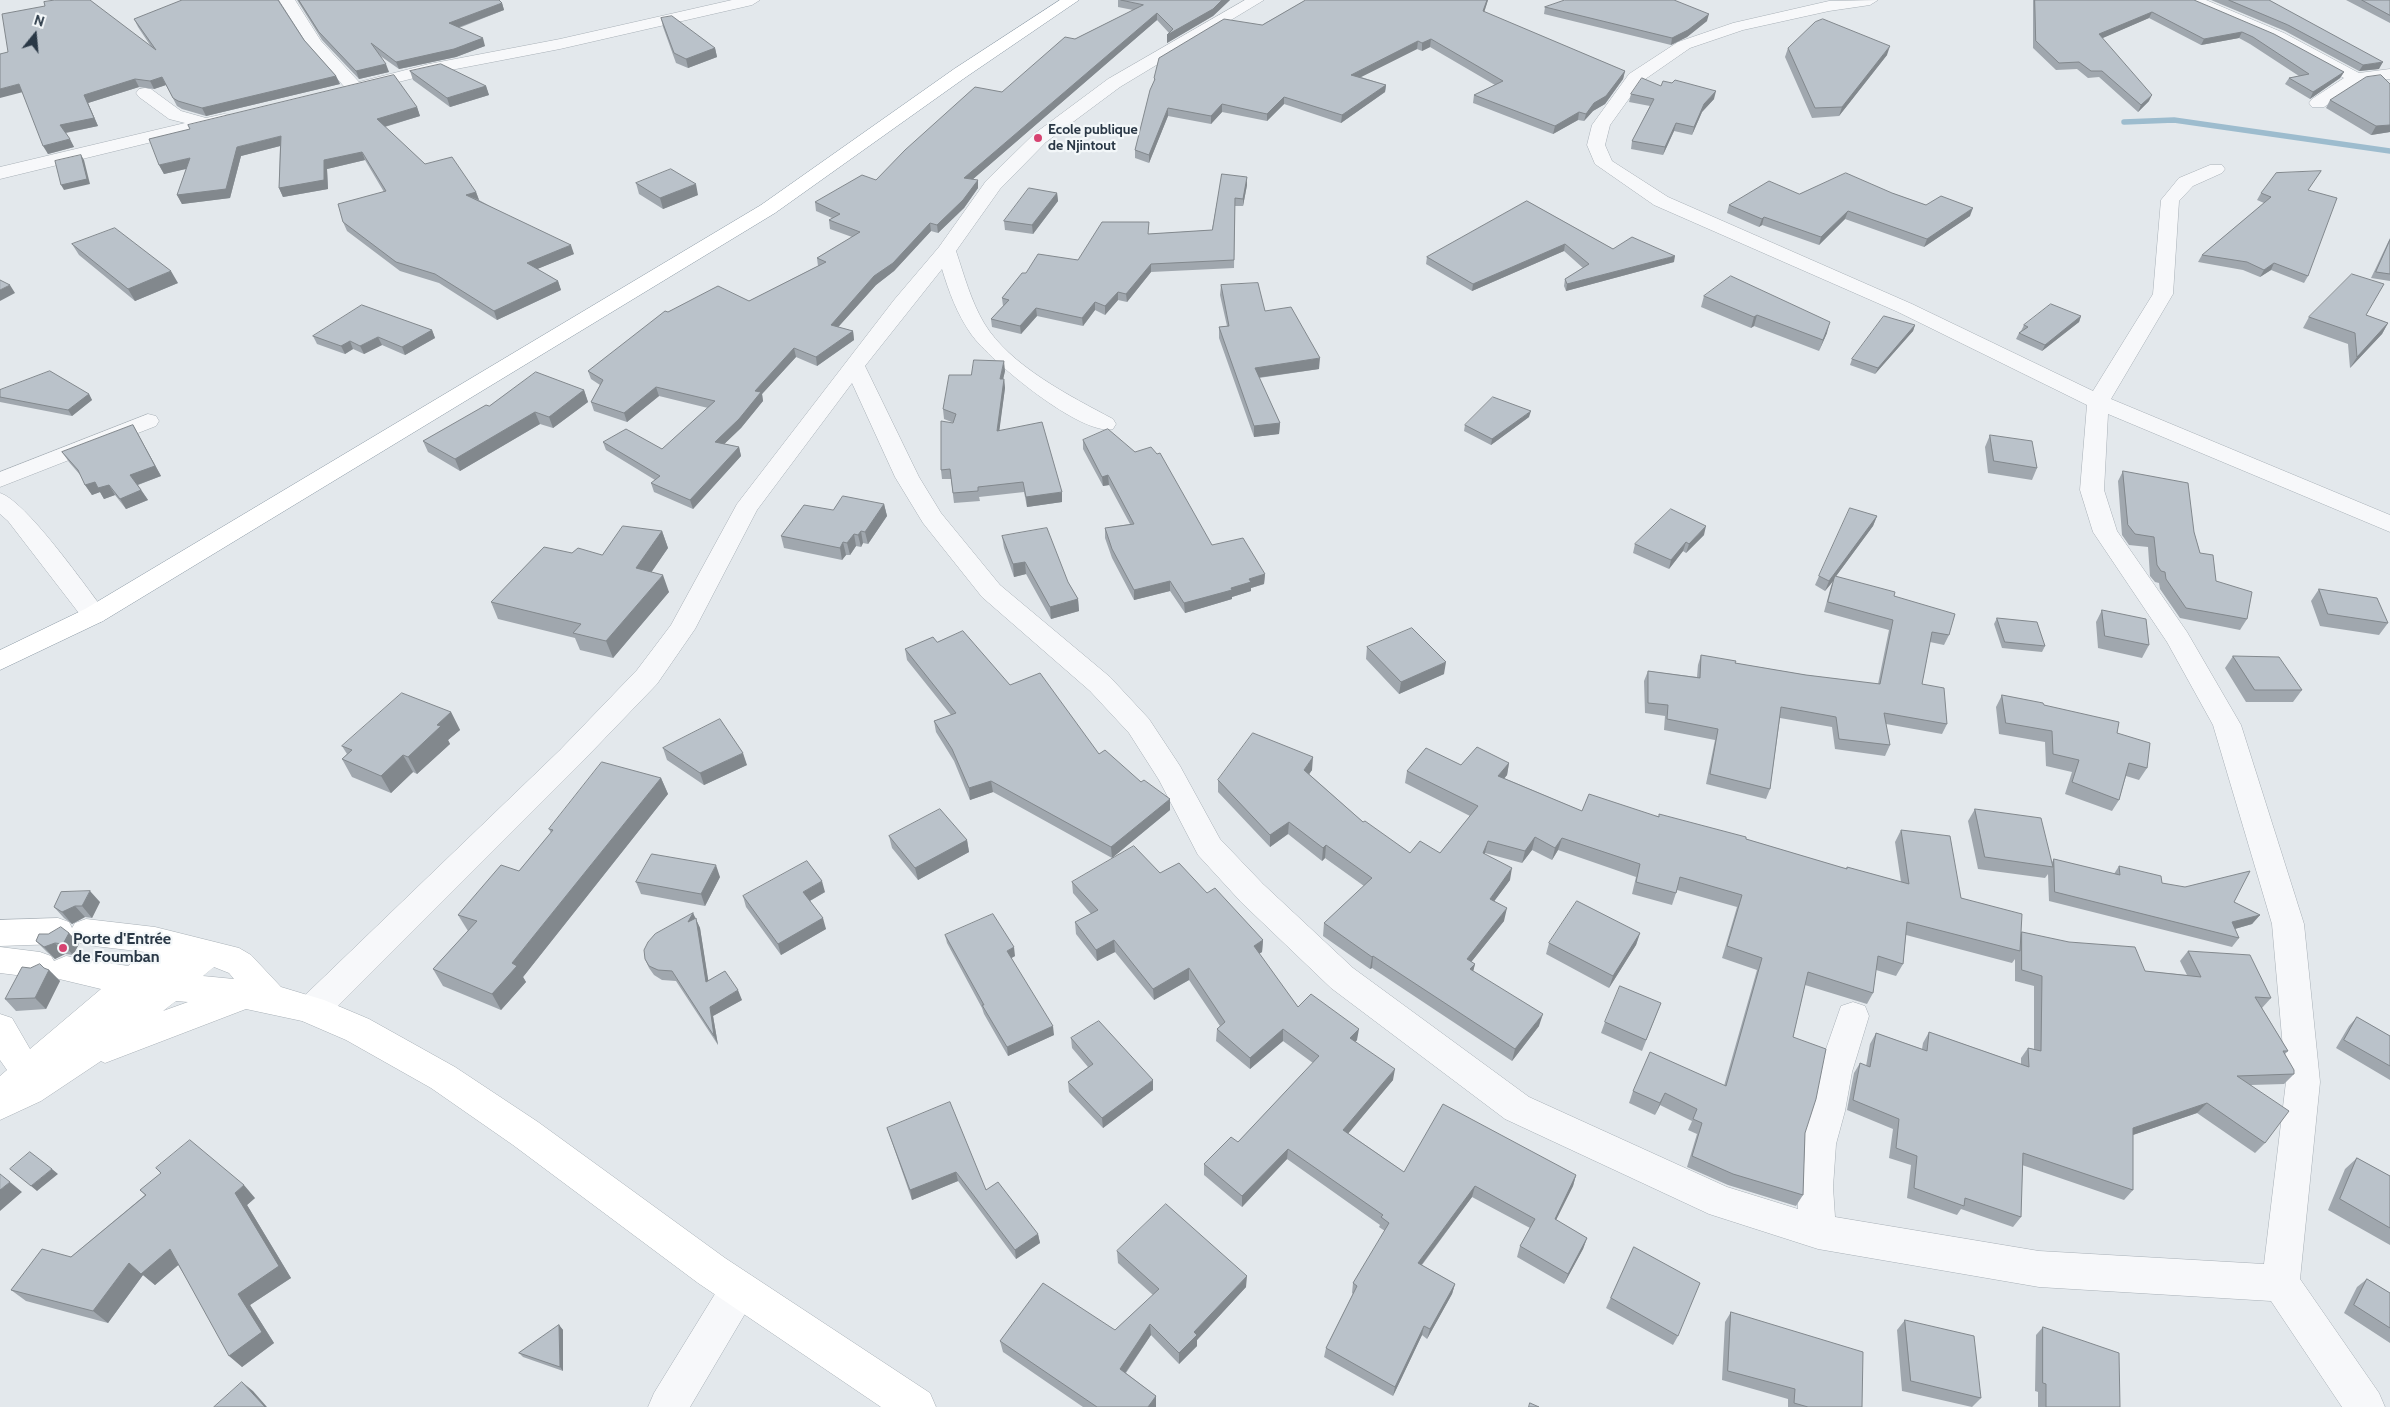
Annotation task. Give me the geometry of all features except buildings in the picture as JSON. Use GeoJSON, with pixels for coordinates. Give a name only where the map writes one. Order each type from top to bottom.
{"type":"FeatureCollection","features":[{"type":"Feature","properties":{"kind":"main road"},"geometry":{"type":"LineString","coordinates":[[0,661],[94,615],[768,209],[960,74],[1072,0]]}},
{"type":"Feature","properties":{"kind":"main road"},"geometry":{"type":"LineString","coordinates":[[0,933],[72,931],[115,934],[228,957],[240,964],[257,996]]}},
{"type":"Feature","properties":{"kind":"main road"},"geometry":{"type":"LineString","coordinates":[[0,1099],[28,1071],[174,945]]}},
{"type":"Feature","properties":{"kind":"main road"},"geometry":{"type":"LineString","coordinates":[[0,1105],[33,1089],[87,1054],[170,987],[208,953]]}},
{"type":"Feature","properties":{"kind":"main road"},"geometry":{"type":"LineString","coordinates":[[0,960],[170,987],[257,996],[312,1010],[362,1033],[436,1072],[738,1289],[916,1407]]}},
{"type":"Feature","properties":{"kind":"main road"},"geometry":{"type":"LineString","coordinates":[[87,1054],[173,1023],[257,996]]}},
{"type":"Feature","properties":{"kind":"main road"},"geometry":{"type":"LineString","coordinates":[[0,1028],[14,1054],[28,1071]]}},
{"type":"Feature","properties":{"kind":"street"},"geometry":{"type":"LineString","coordinates":[[287,0],[315,44],[356,88]]}},
{"type":"Feature","properties":{"kind":"street"},"geometry":{"type":"LineString","coordinates":[[338,92],[429,69],[560,44],[752,0]]}},
{"type":"Feature","properties":{"kind":"street"},"geometry":{"type":"LineString","coordinates":[[312,1010],[570,757],[647,677],[682,629],[746,509],[901,304],[946,252],[993,185],[1040,138],[1114,82],[1256,0]]}},
{"type":"Feature","properties":{"kind":"street"},"geometry":{"type":"LineString","coordinates":[[1870,0],[1828,6],[1739,26],[1684,45],[1668,54],[1635,78],[1606,116],[1596,136],[1596,146],[1604,164],[1661,201],[1905,308],[2098,402],[2390,524]]}},
{"type":"Feature","properties":{"kind":"street"},"geometry":{"type":"LineString","coordinates":[[2193,0],[2278,36],[2356,78]]}},
{"type":"Feature","properties":{"kind":"street"},"geometry":{"type":"LineString","coordinates":[[2318,103],[2356,78],[2390,74]]}},
{"type":"Feature","properties":{"kind":"street"},"geometry":{"type":"LineString","coordinates":[[146,93],[175,115],[207,123]]}},
{"type":"Feature","properties":{"kind":"street"},"geometry":{"type":"LineString","coordinates":[[0,173],[241,115]]}},
{"type":"Feature","properties":{"kind":"street"},"geometry":{"type":"LineString","coordinates":[[2216,169],[2186,182],[2170,200],[2163,294],[2098,402],[2092,490],[2105,532],[2178,638],[2227,725],[2288,924],[2303,1082],[2288,1204],[2281,1283],[2364,1407]]}},
{"type":"Feature","properties":{"kind":"street"},"geometry":{"type":"LineString","coordinates":[[946,252],[966,307],[980,332],[997,350],[1032,380],[1069,405],[1105,424]]}},
{"type":"Feature","properties":{"kind":"street"},"geometry":{"type":"LineString","coordinates":[[854,366],[871,398],[907,477],[932,518],[991,591],[1100,684],[1139,726],[1170,774],[1209,847],[1252,893],[1342,978],[1517,1108],[1722,1202],[1818,1232],[2039,1269],[2281,1283]]}},
{"type":"Feature","properties":{"kind":"street"},"geometry":{"type":"LineString","coordinates":[[0,480],[148,421]]}},
{"type":"Feature","properties":{"kind":"street"},"geometry":{"type":"LineString","coordinates":[[0,501],[17,516],[94,615]]}},
{"type":"Feature","properties":{"kind":"street"},"geometry":{"type":"LineString","coordinates":[[1818,1232],[1815,1187],[1818,1144],[1828,1111],[1835,1072],[1853,1016]]}},
{"type":"Feature","properties":{"kind":"street"},"geometry":{"type":"LineString","coordinates":[[668,1407],[738,1289]]}},
{"type":"Feature","properties":{"kind":"waterway"},"geometry":{"type":"LineString","coordinates":[[2124,122],[2174,120],[2390,151]]}},
{"type":"Feature","properties":{"kind":"place","name":"Ecole publique de Njintout"},"geometry":{"type":"Point","coordinates":[1038,138]}},
{"type":"Feature","properties":{"kind":"place","name":"Porte d'Entrée de Foumban"},"geometry":{"type":"Point","coordinates":[63,948]}}]}
